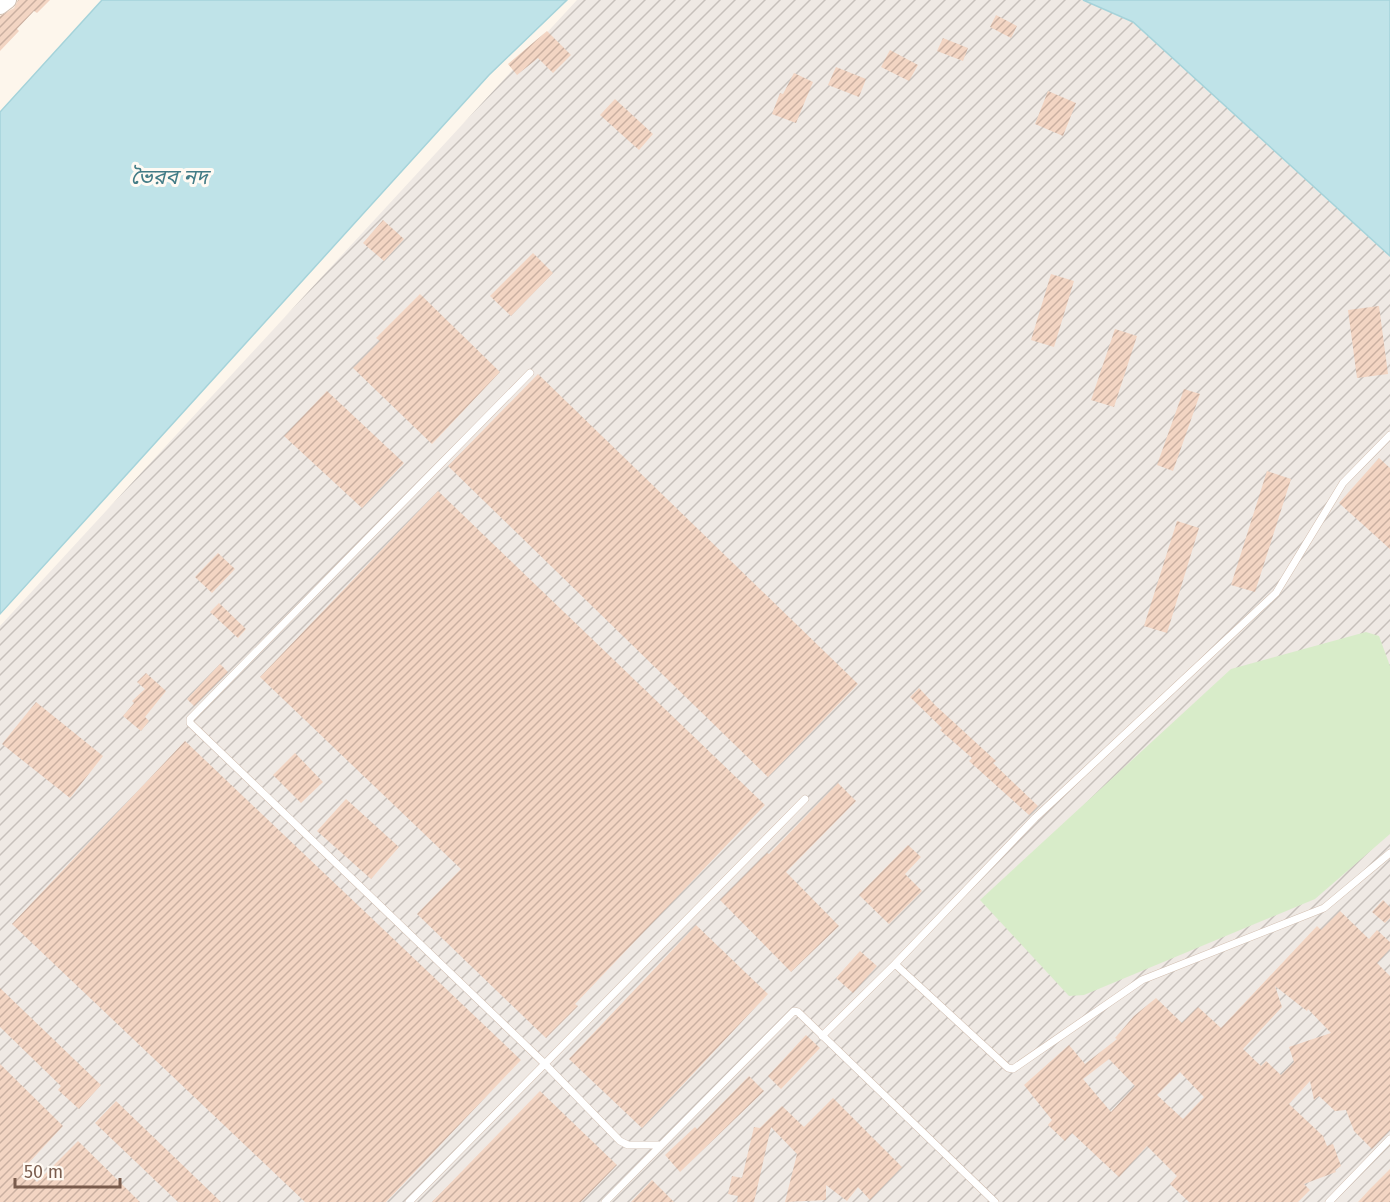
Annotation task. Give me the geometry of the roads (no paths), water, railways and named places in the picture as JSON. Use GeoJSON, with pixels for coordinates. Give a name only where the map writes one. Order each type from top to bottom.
{"type":"FeatureCollection","features":[{"type":"Feature","properties":{"kind":"street"},"geometry":{"type":"LineString","coordinates":[[0,6],[8,0]]}},
{"type":"Feature","properties":{"kind":"lane"},"geometry":{"type":"LineString","coordinates":[[530,373],[190,719],[190,723],[544,1063],[620,1141],[628,1145],[660,1145]]}},
{"type":"Feature","properties":{"kind":"lane"},"geometry":{"type":"LineString","coordinates":[[822,1036],[1035,818],[1276,593],[1343,483],[1390,435]]}},
{"type":"Feature","properties":{"kind":"lane"},"geometry":{"type":"LineString","coordinates":[[409,1202],[804,799]]}},
{"type":"Feature","properties":{"kind":"lane"},"geometry":{"type":"LineString","coordinates":[[895,963],[1008,1068],[1013,1069],[1142,980],[1324,908],[1390,853]]}},
{"type":"Feature","properties":{"kind":"lane"},"geometry":{"type":"LineString","coordinates":[[605,1202],[794,1011],[798,1012],[995,1202]]}},
{"type":"Feature","properties":{"kind":"lane"},"geometry":{"type":"LineString","coordinates":[[1329,1202],[1390,1139]]}},
{"type":"Feature","properties":{"kind":"water","name":"ভৈরব নদ"},"geometry":{"type":"Polygon","coordinates":[[[102,0],[567,0],[489,75],[0,614],[0,112],[102,0]]]}},
{"type":"Feature","properties":{"kind":"water"},"geometry":{"type":"Polygon","coordinates":[[[1083,0],[1390,0],[1390,256],[1133,22],[1083,0]]]}}]}
